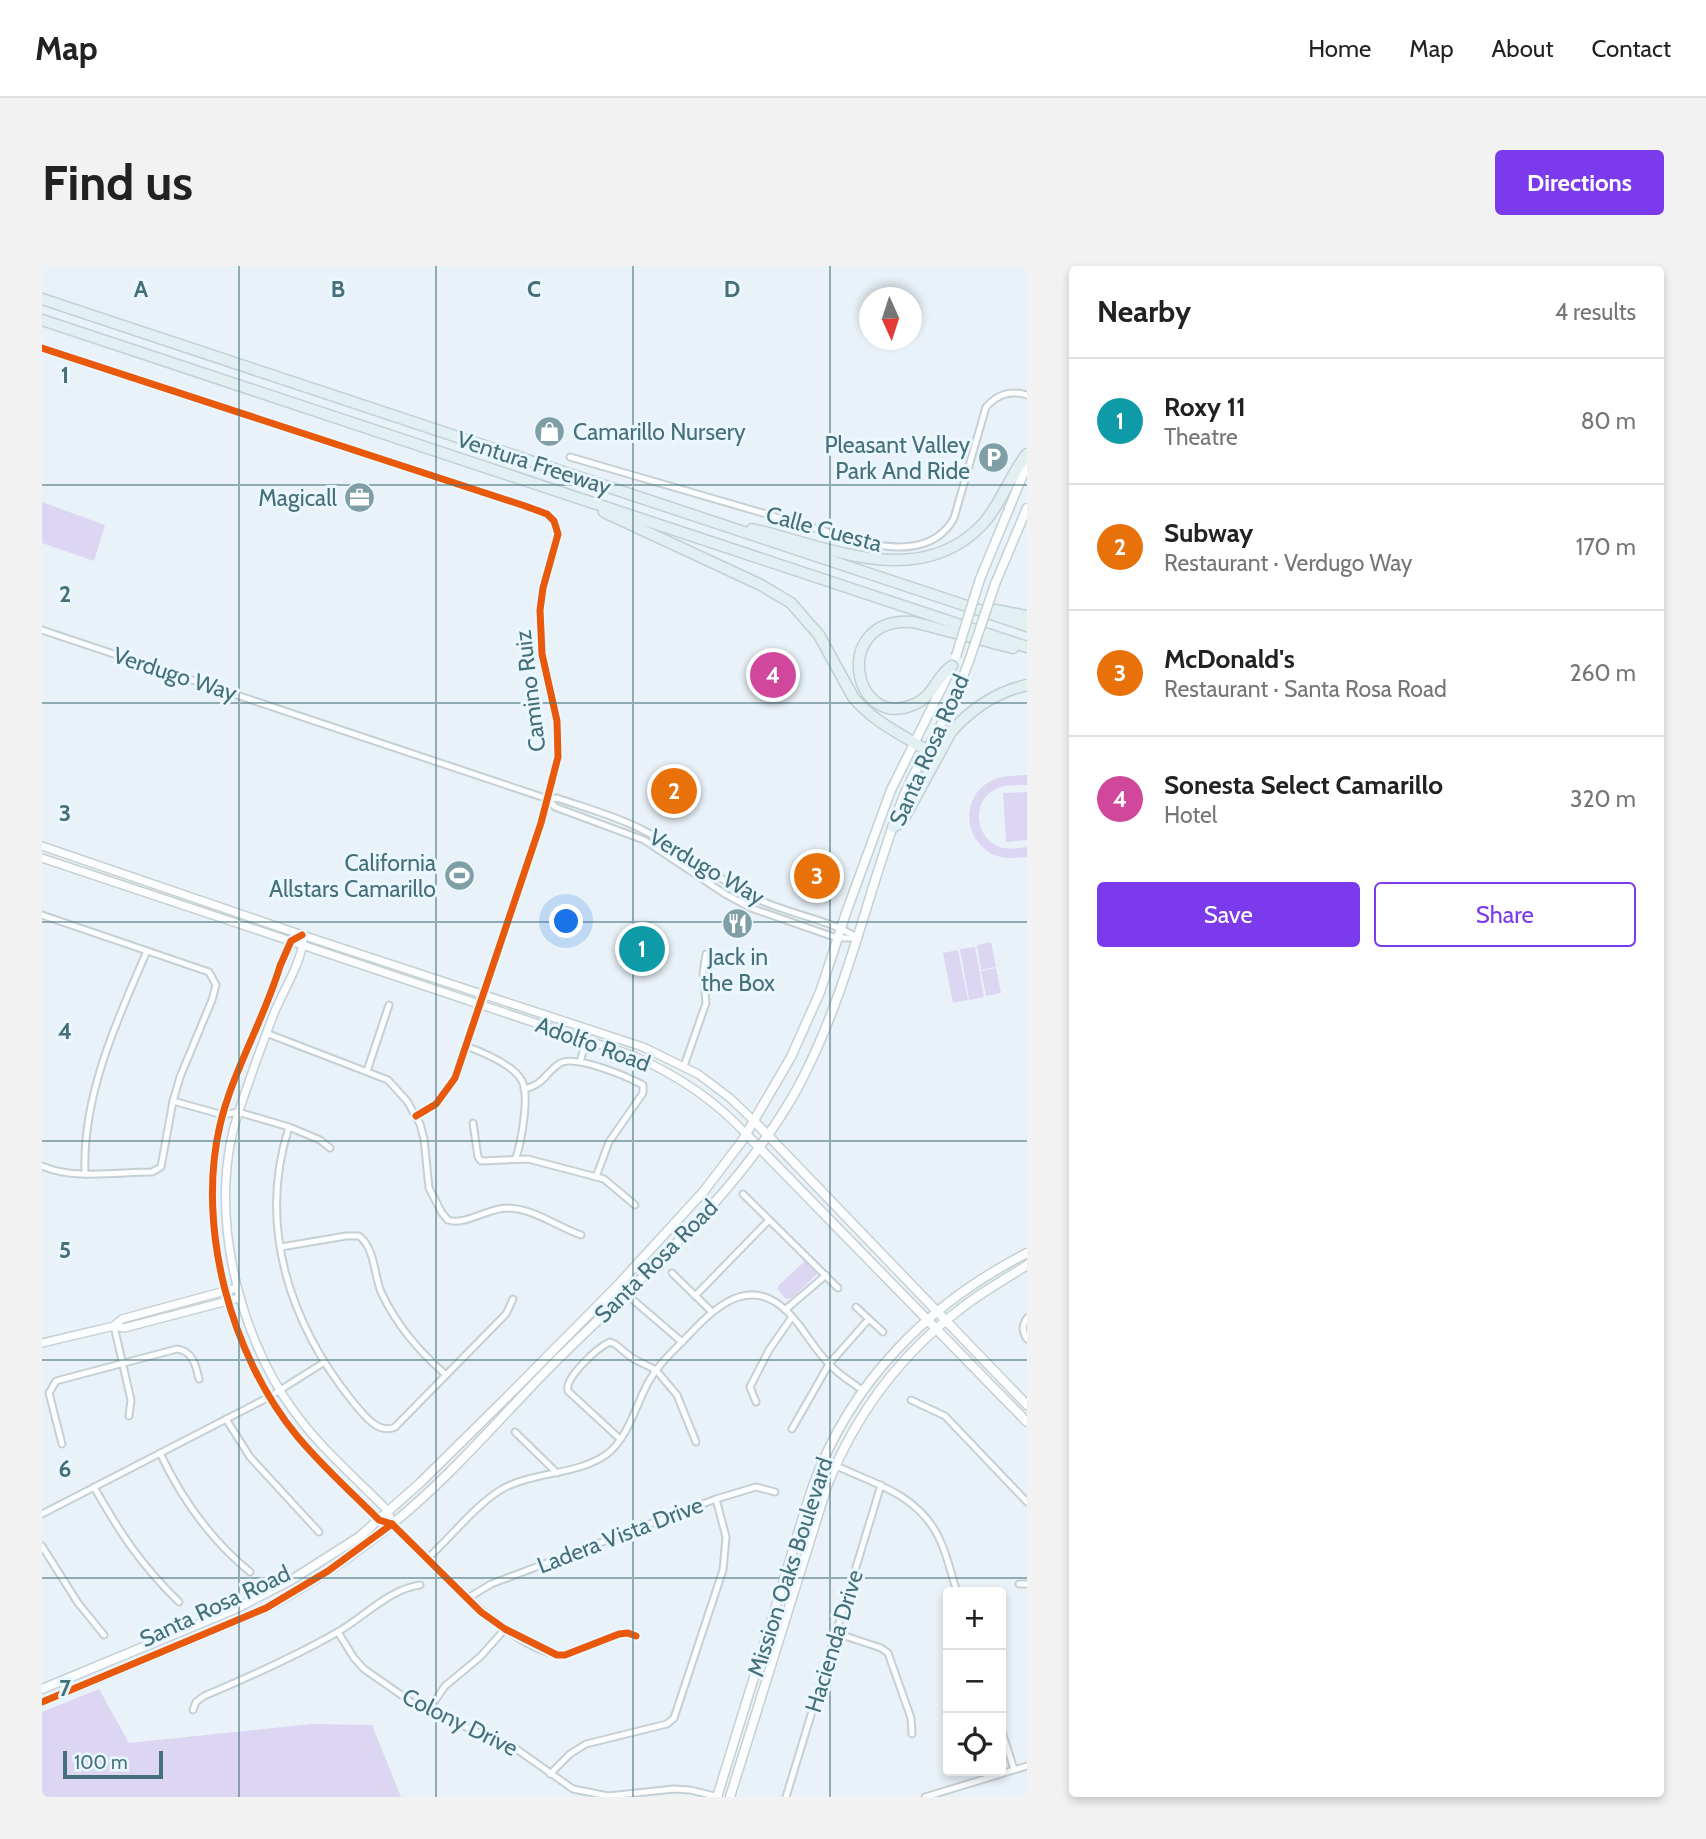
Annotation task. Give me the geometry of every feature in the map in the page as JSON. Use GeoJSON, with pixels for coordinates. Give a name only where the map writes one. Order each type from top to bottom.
{"type":"FeatureCollection","features":[{"type":"Feature","properties":{"kind":"highway","name":"Ventura Freeway"},"geometry":{"type":"LineString","coordinates":[[42,299],[1027,626]]}},
{"type":"Feature","properties":{"kind":"highway","name":"Ventura Freeway"},"geometry":{"type":"LineString","coordinates":[[42,320],[1027,649]]}},
{"type":"Feature","properties":{"kind":"highway"},"geometry":{"type":"LineString","coordinates":[[699,518],[873,560],[891,562],[920,559],[958,544],[981,525],[992,512],[1027,454]]}},
{"type":"Feature","properties":{"kind":"highway"},"geometry":{"type":"LineString","coordinates":[[566,494],[761,585],[791,603],[820,635],[860,706],[926,750]]}},
{"type":"Feature","properties":{"kind":"highway"},"geometry":{"type":"LineString","coordinates":[[943,598],[1027,616]]}},
{"type":"Feature","properties":{"kind":"highway"},"geometry":{"type":"LineString","coordinates":[[954,661],[942,672],[926,697],[905,708],[881,705],[872,699],[865,691],[858,672],[859,656],[866,640],[881,627],[896,622],[913,622],[1027,649]]}},
{"type":"Feature","properties":{"kind":"highway"},"geometry":{"type":"LineString","coordinates":[[893,827],[902,822],[951,732],[961,720],[991,697],[1027,685]]}},
{"type":"Feature","properties":{"kind":"main road","name":"Santa Rosa Road"},"geometry":{"type":"LineString","coordinates":[[42,1689],[235,1609],[323,1561],[359,1537],[421,1482],[617,1286],[704,1191],[754,1122],[780,1078],[807,1023],[886,802],[954,661],[980,579],[1027,466]]}},
{"type":"Feature","properties":{"kind":"main road","name":"Santa Rosa Road"},"geometry":{"type":"LineString","coordinates":[[42,1702],[266,1608],[328,1571],[392,1524],[720,1197],[759,1148],[796,1090],[822,1038],[904,796],[952,704],[995,584],[1027,508]]}},
{"type":"Feature","properties":{"kind":"main road","name":"Adolfo Road"},"geometry":{"type":"LineString","coordinates":[[754,1122],[1027,1405]]}},
{"type":"Feature","properties":{"kind":"main road","name":"Adolfo Road"},"geometry":{"type":"LineString","coordinates":[[746,1134],[1027,1422]]}},
{"type":"Feature","properties":{"kind":"main road","name":"Mission Oaks Boulevard"},"geometry":{"type":"LineString","coordinates":[[718,1797],[813,1486],[862,1390],[893,1352],[936,1311],[953,1297],[1027,1252]]}},
{"type":"Feature","properties":{"kind":"main road","name":"Mission Oaks Boulevard"},"geometry":{"type":"LineString","coordinates":[[730,1797],[827,1486],[866,1408],[886,1381],[960,1308],[1027,1265]]}},
{"type":"Feature","properties":{"kind":"street","name":"Camino Ruiz"},"geometry":{"type":"LineString","coordinates":[[42,348],[547,514],[554,521],[558,534],[543,588],[540,610],[542,654],[555,711],[558,741],[556,769],[455,1078],[430,1109],[416,1116]]}},
{"type":"Feature","properties":{"kind":"street","name":"Calle Cuesta"},"geometry":{"type":"LineString","coordinates":[[570,457],[866,543],[910,547],[938,538],[948,530],[954,518],[986,407],[998,396],[1006,393],[1027,395]]}},
{"type":"Feature","properties":{"kind":"street","name":"Verdugo Way"},"geometry":{"type":"LineString","coordinates":[[42,630],[548,799],[557,798],[624,821],[751,896],[841,927],[858,938]]}},
{"type":"Feature","properties":{"kind":"street","name":"Verdugo Way"},"geometry":{"type":"LineString","coordinates":[[548,799],[555,807],[644,840],[725,894],[751,908],[837,938],[858,938]]}},
{"type":"Feature","properties":{"kind":"street","name":"Adolfo Road"},"geometry":{"type":"LineString","coordinates":[[42,846],[643,1047],[684,1066],[724,1093],[754,1122]]}},
{"type":"Feature","properties":{"kind":"street","name":"Adolfo Road"},"geometry":{"type":"LineString","coordinates":[[42,858],[634,1056],[681,1079],[719,1107],[746,1134]]}},
{"type":"Feature","properties":{"kind":"street"},"geometry":{"type":"LineString","coordinates":[[42,915],[209,972],[216,985],[173,1101],[164,1163],[159,1169],[152,1172],[85,1173],[42,1166]]}},
{"type":"Feature","properties":{"kind":"street"},"geometry":{"type":"LineString","coordinates":[[392,1524],[388,1511],[311,1433],[280,1391],[261,1355],[236,1288],[226,1201],[230,1144],[238,1112],[266,1033],[303,946],[302,935],[291,942],[223,1115],[213,1179],[216,1235],[225,1291],[246,1353],[269,1397],[317,1460],[379,1520],[392,1524],[481,1612],[505,1629],[557,1655],[565,1655],[619,1634],[636,1636]]}},
{"type":"Feature","properties":{"kind":"street"},"geometry":{"type":"LineString","coordinates":[[85,1173],[90,1113],[110,1040],[147,951]]}},
{"type":"Feature","properties":{"kind":"street"},"geometry":{"type":"LineString","coordinates":[[684,1066],[706,1003],[703,973],[706,954]]}},
{"type":"Feature","properties":{"kind":"street"},"geometry":{"type":"LineString","coordinates":[[368,1071],[389,1005]]}},
{"type":"Feature","properties":{"kind":"street"},"geometry":{"type":"LineString","coordinates":[[266,1033],[388,1080],[407,1101],[416,1116],[424,1139],[429,1188],[442,1213],[449,1220],[463,1221],[494,1209],[522,1209],[532,1211],[581,1235]]}},
{"type":"Feature","properties":{"kind":"street"},"geometry":{"type":"LineString","coordinates":[[580,1062],[586,1041]]}},
{"type":"Feature","properties":{"kind":"street"},"geometry":{"type":"LineString","coordinates":[[466,1046],[488,1055],[522,1080],[523,1118],[516,1158]]}},
{"type":"Feature","properties":{"kind":"street"},"geometry":{"type":"LineString","coordinates":[[524,1090],[542,1082],[563,1062],[572,1060],[642,1084],[644,1088],[609,1142],[596,1177]]}},
{"type":"Feature","properties":{"kind":"street"},"geometry":{"type":"LineString","coordinates":[[173,1101],[223,1115],[238,1112],[289,1127],[320,1140],[330,1148]]}},
{"type":"Feature","properties":{"kind":"street"},"geometry":{"type":"LineString","coordinates":[[473,1123],[479,1160],[531,1159],[596,1177],[608,1181],[635,1205]]}},
{"type":"Feature","properties":{"kind":"street"},"geometry":{"type":"LineString","coordinates":[[289,1127],[277,1191],[281,1247],[288,1282],[298,1314],[323,1363],[362,1413],[379,1427],[386,1430],[395,1427],[506,1314],[513,1298]]}},
{"type":"Feature","properties":{"kind":"street"},"geometry":{"type":"LineString","coordinates":[[743,1194],[838,1288]]}},
{"type":"Feature","properties":{"kind":"street"},"geometry":{"type":"LineString","coordinates":[[695,1296],[769,1220]]}},
{"type":"Feature","properties":{"kind":"street"},"geometry":{"type":"LineString","coordinates":[[281,1247],[359,1236],[369,1249],[382,1294],[405,1334],[418,1350],[446,1375]]}},
{"type":"Feature","properties":{"kind":"street"},"geometry":{"type":"LineString","coordinates":[[672,1273],[712,1312]]}},
{"type":"Feature","properties":{"kind":"street"},"geometry":{"type":"LineString","coordinates":[[785,1310],[826,1275]]}},
{"type":"Feature","properties":{"kind":"street"},"geometry":{"type":"LineString","coordinates":[[114,1326],[122,1319],[236,1288]]}},
{"type":"Feature","properties":{"kind":"street"},"geometry":{"type":"LineString","coordinates":[[625,1293],[682,1342]]}},
{"type":"Feature","properties":{"kind":"street"},"geometry":{"type":"LineString","coordinates":[[428,1558],[505,1487],[557,1473],[599,1458],[608,1452],[620,1439],[656,1370],[712,1312],[732,1299],[748,1296],[766,1298],[785,1310],[828,1364],[862,1390]]}},
{"type":"Feature","properties":{"kind":"street"},"geometry":{"type":"LineString","coordinates":[[42,1343],[114,1326],[124,1328],[239,1298]]}},
{"type":"Feature","properties":{"kind":"street"},"geometry":{"type":"LineString","coordinates":[[188,1300],[190,1311]]}},
{"type":"Feature","properties":{"kind":"street"},"geometry":{"type":"LineString","coordinates":[[856,1307],[883,1332]]}},
{"type":"Feature","properties":{"kind":"street"},"geometry":{"type":"LineString","coordinates":[[756,1402],[750,1387],[769,1350],[792,1317]]}},
{"type":"Feature","properties":{"kind":"street"},"geometry":{"type":"LineString","coordinates":[[1027,1318],[1023,1331],[1027,1339]]}},
{"type":"Feature","properties":{"kind":"street"},"geometry":{"type":"LineString","coordinates":[[792,1429],[828,1364],[868,1320]]}},
{"type":"Feature","properties":{"kind":"street"},"geometry":{"type":"LineString","coordinates":[[114,1326],[131,1400],[129,1416]]}},
{"type":"Feature","properties":{"kind":"street"},"geometry":{"type":"LineString","coordinates":[[620,1439],[568,1391],[567,1383],[600,1348],[610,1342],[615,1343],[632,1358],[656,1370],[680,1400],[696,1442]]}},
{"type":"Feature","properties":{"kind":"street"},"geometry":{"type":"LineString","coordinates":[[62,1444],[48,1393],[52,1384],[62,1378],[181,1349],[191,1355],[199,1379]]}},
{"type":"Feature","properties":{"kind":"street"},"geometry":{"type":"LineString","coordinates":[[42,1514],[269,1397],[323,1363]]}},
{"type":"Feature","properties":{"kind":"street"},"geometry":{"type":"LineString","coordinates":[[911,1400],[945,1416],[1027,1502]]}},
{"type":"Feature","properties":{"kind":"street"},"geometry":{"type":"LineString","coordinates":[[226,1419],[250,1457],[319,1532]]}},
{"type":"Feature","properties":{"kind":"street"},"geometry":{"type":"LineString","coordinates":[[515,1432],[557,1473]]}},
{"type":"Feature","properties":{"kind":"street"},"geometry":{"type":"LineString","coordinates":[[160,1453],[184,1500],[199,1520],[250,1572]]}},
{"type":"Feature","properties":{"kind":"street"},"geometry":{"type":"LineString","coordinates":[[824,1460],[881,1485],[912,1503],[932,1524],[942,1544],[955,1587]]}},
{"type":"Feature","properties":{"kind":"street","name":"Hacienda Drive"},"geometry":{"type":"LineString","coordinates":[[786,1797],[881,1485]]}},
{"type":"Feature","properties":{"kind":"street"},"geometry":{"type":"LineString","coordinates":[[94,1487],[131,1550],[178,1602]]}},
{"type":"Feature","properties":{"kind":"street","name":"Ladera Vista Drive"},"geometry":{"type":"LineString","coordinates":[[468,1598],[491,1584],[716,1499],[756,1487],[775,1492]]}},
{"type":"Feature","properties":{"kind":"street"},"geometry":{"type":"LineString","coordinates":[[550,1774],[570,1754],[586,1744],[667,1724],[674,1718],[723,1570],[726,1537],[716,1499]]}},
{"type":"Feature","properties":{"kind":"street"},"geometry":{"type":"LineString","coordinates":[[42,1546],[78,1603],[103,1635]]}},
{"type":"Feature","properties":{"kind":"street"},"geometry":{"type":"LineString","coordinates":[[1019,1584],[1027,1584]]}},
{"type":"Feature","properties":{"kind":"street"},"geometry":{"type":"LineString","coordinates":[[193,1710],[196,1702],[204,1696],[286,1660],[338,1632],[402,1590],[420,1585]]}},
{"type":"Feature","properties":{"kind":"street"},"geometry":{"type":"LineString","coordinates":[[428,1711],[444,1686],[480,1657],[505,1629]]}},
{"type":"Feature","properties":{"kind":"street","name":"Colony Drive"},"geometry":{"type":"LineString","coordinates":[[338,1632],[364,1669],[428,1711],[515,1748],[573,1789],[608,1796],[631,1796],[674,1789],[718,1797]]}},
{"type":"Feature","properties":{"kind":"street"},"geometry":{"type":"LineString","coordinates":[[836,1633],[881,1648],[888,1653],[911,1718],[912,1734]]}},
{"type":"Feature","properties":{"kind":"street"},"geometry":{"type":"LineString","coordinates":[[1006,1744],[1014,1769]]}},
{"type":"Feature","properties":{"kind":"street"},"geometry":{"type":"LineString","coordinates":[[925,1797],[1027,1766]]}},
{"type":"Feature","properties":{"kind":"shaded area"},"geometry":{"type":"Polygon","coordinates":[[[42,502],[105,525],[94,561],[42,543],[42,502]]]}},
{"type":"Feature","properties":{"kind":"shaded area"},"geometry":{"type":"Polygon","coordinates":[[[1027,775],[1027,785],[1002,787],[987,796],[979,811],[979,820],[985,836],[992,842],[1006,848],[1027,847],[1027,857],[1006,858],[994,855],[976,840],[972,830],[969,820],[973,799],[980,789],[993,780],[1027,775]]]}},
{"type":"Feature","properties":{"kind":"shaded area"},"geometry":{"type":"Polygon","coordinates":[[[1027,792],[1027,840],[1006,842],[1003,793],[1027,792]]]}},
{"type":"Feature","properties":{"kind":"shaded area"},"geometry":{"type":"Polygon","coordinates":[[[991,942],[996,967],[981,970],[977,945],[991,942]]]}},
{"type":"Feature","properties":{"kind":"shaded area"},"geometry":{"type":"Polygon","coordinates":[[[975,947],[984,997],[969,1000],[960,949],[975,947]]]}},
{"type":"Feature","properties":{"kind":"shaded area"},"geometry":{"type":"Polygon","coordinates":[[[958,950],[968,1000],[953,1003],[943,953],[958,950]]]}},
{"type":"Feature","properties":{"kind":"shaded area"},"geometry":{"type":"Polygon","coordinates":[[[996,968],[1001,993],[986,996],[981,971],[996,968]]]}},
{"type":"Feature","properties":{"kind":"shaded area"},"geometry":{"type":"Polygon","coordinates":[[[806,1260],[818,1273],[792,1298],[786,1299],[778,1286],[806,1260]]]}},
{"type":"Feature","properties":{"kind":"shaded area"},"geometry":{"type":"Polygon","coordinates":[[[99,1689],[129,1743],[311,1724],[372,1725],[401,1797],[42,1797],[42,1712],[99,1689]]]}},
{"type":"Feature","properties":{"kind":"cycle path"},"geometry":{"type":"LineString","coordinates":[[42,348],[525,506],[547,514],[554,521],[558,534],[543,588],[540,610],[542,654],[557,721],[558,757],[541,823],[455,1078],[436,1104],[416,1116]]}},
{"type":"Feature","properties":{"kind":"cycle path"},"geometry":{"type":"LineString","coordinates":[[302,935],[291,941],[233,1085],[220,1125],[214,1164],[216,1247],[237,1329],[254,1368],[274,1404],[297,1436],[327,1468],[379,1520],[392,1524],[481,1612],[505,1629],[557,1655],[565,1655],[619,1634],[636,1636]]}},
{"type":"Feature","properties":{"kind":"cycle path"},"geometry":{"type":"LineString","coordinates":[[42,1702],[266,1608],[328,1571],[392,1524]]}},
{"type":"Feature","properties":{"kind":"place","name":"Camarillo Nursery"},"geometry":{"type":"Point","coordinates":[550,432]}},
{"type":"Feature","properties":{"kind":"place","name":"Pleasant Valley Park And Ride"},"geometry":{"type":"Point","coordinates":[993,458]}},
{"type":"Feature","properties":{"kind":"place","name":"Magicall"},"geometry":{"type":"Point","coordinates":[360,498]}},
{"type":"Feature","properties":{"kind":"place","name":"Sonesta Select Camarillo"},"geometry":{"type":"Point","coordinates":[773,675]}},
{"type":"Feature","properties":{"kind":"place","name":"Subway"},"geometry":{"type":"Point","coordinates":[674,791]}},
{"type":"Feature","properties":{"kind":"place","name":"California Allstars Camarillo"},"geometry":{"type":"Point","coordinates":[459,876]}},
{"type":"Feature","properties":{"kind":"place","name":"McDonald's"},"geometry":{"type":"Point","coordinates":[817,876]}},
{"type":"Feature","properties":{"kind":"place","name":"Jack in the Box"},"geometry":{"type":"Point","coordinates":[738,923]}},
{"type":"Feature","properties":{"kind":"place","name":"Roxy 11"},"geometry":{"type":"Point","coordinates":[642,949]}}]}
